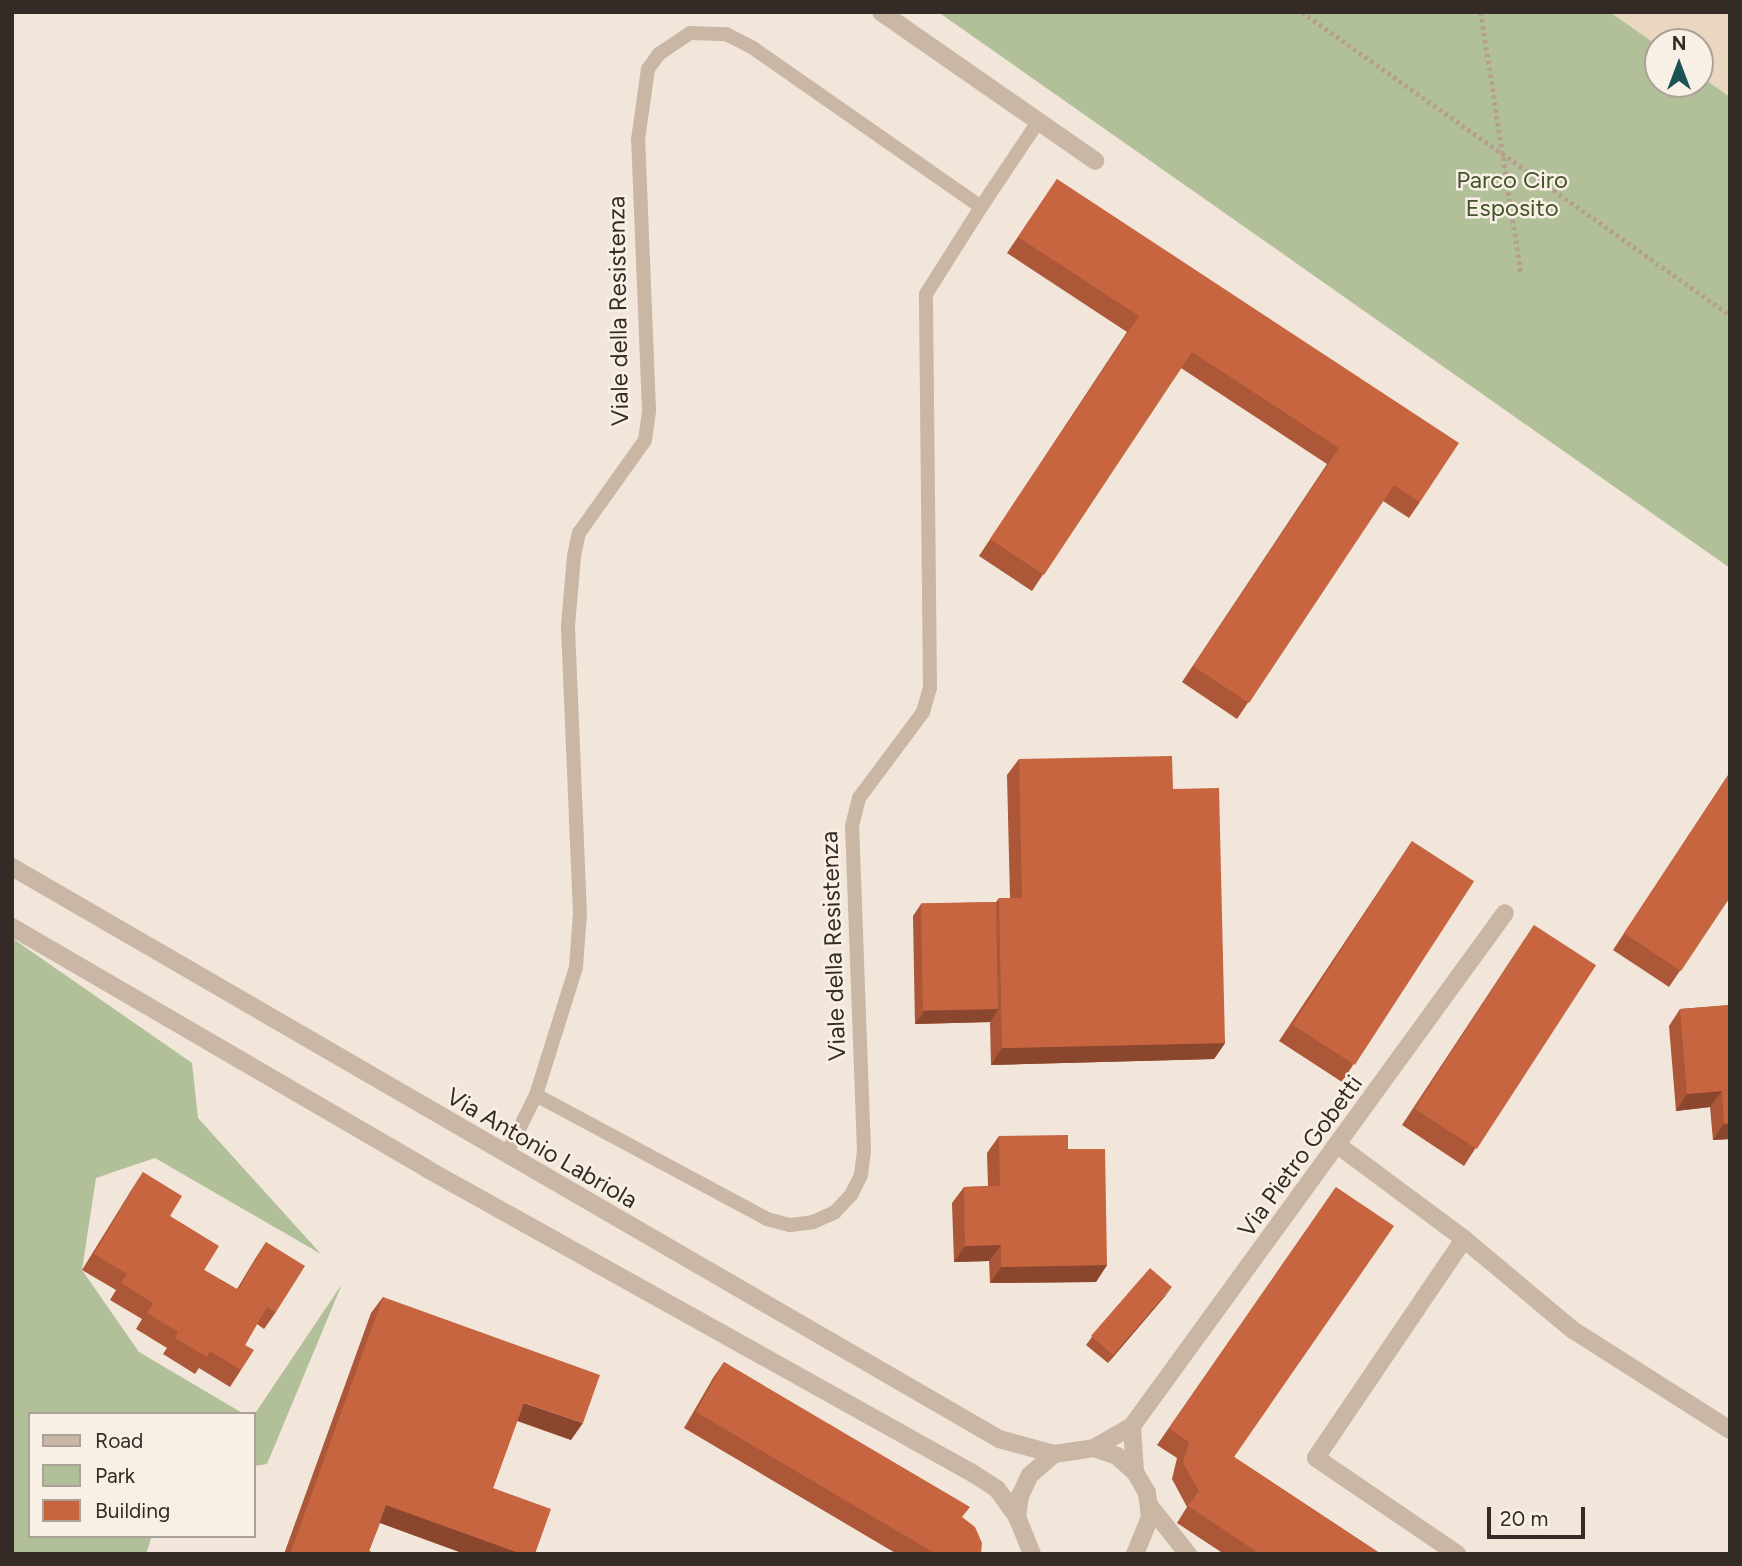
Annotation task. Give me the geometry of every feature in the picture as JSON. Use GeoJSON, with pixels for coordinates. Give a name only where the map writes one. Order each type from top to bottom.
{"type":"FeatureCollection","features":[{"type":"Feature","properties":{"kind":"street"},"geometry":{"type":"LineString","coordinates":[[881,12],[1095,161]]}},
{"type":"Feature","properties":{"kind":"street","name":"Via Antonio Labriola"},"geometry":{"type":"LineString","coordinates":[[12,867],[999,1439],[1054,1454]]}},
{"type":"Feature","properties":{"kind":"street","name":"Via Pietro Gobetti"},"geometry":{"type":"LineString","coordinates":[[1094,1448],[1132,1426],[1339,1146],[1506,913]]}},
{"type":"Feature","properties":{"kind":"street"},"geometry":{"type":"LineString","coordinates":[[12,928],[427,1168],[974,1474],[997,1489],[1017,1517],[1027,1551]]}},
{"type":"Feature","properties":{"kind":"street"},"geometry":{"type":"LineString","coordinates":[[1339,1146],[1464,1238],[1573,1330],[1730,1430]]}},
{"type":"Feature","properties":{"kind":"street"},"geometry":{"type":"LineString","coordinates":[[1457,1554],[1316,1458],[1464,1238]]}},
{"type":"Feature","properties":{"kind":"street"},"geometry":{"type":"LineString","coordinates":[[1132,1426],[1135,1472],[1149,1505],[1188,1554]]}},
{"type":"Feature","properties":{"kind":"street"},"geometry":{"type":"LineString","coordinates":[[1017,1517],[1020,1496],[1030,1475],[1054,1454],[1094,1448],[1117,1456],[1135,1472]]}},
{"type":"Feature","properties":{"kind":"street"},"geometry":{"type":"LineString","coordinates":[[1135,1554],[1144,1540],[1149,1505]]}},
{"type":"Feature","properties":{"kind":"lane","name":"Viale della Resistenza"},"geometry":{"type":"LineString","coordinates":[[506,1155],[536,1095],[576,967],[580,914],[568,625],[574,555],[579,533],[645,440],[649,410],[638,140],[648,69],[659,54],[690,33],[726,34],[753,48],[981,207]]}},
{"type":"Feature","properties":{"kind":"lane","name":"Viale della Resistenza"},"geometry":{"type":"LineString","coordinates":[[536,1095],[767,1219],[790,1225],[813,1222],[835,1212],[861,1175],[852,826],[859,798],[923,712],[930,687],[926,294],[1038,122]]}},
{"type":"Feature","properties":{"kind":"path"},"geometry":{"type":"LineString","coordinates":[[1301,12],[1730,315]]}},
{"type":"Feature","properties":{"kind":"path"},"geometry":{"type":"LineString","coordinates":[[1481,12],[1521,272]]}},
{"type":"Feature","properties":{"kind":"green space","name":"Parco Ciro Esposito"},"geometry":{"type":"Polygon","coordinates":[[[938,12],[1730,12],[1730,568],[938,12]]]}},
{"type":"Feature","properties":{"kind":"green space"},"geometry":{"type":"Polygon","coordinates":[[[12,938],[192,1063],[198,1118],[321,1254],[155,1158],[96,1178],[82,1270],[139,1352],[241,1412],[28,1412],[28,1538],[151,1538],[146,1554],[12,1554],[12,938]]]}},
{"type":"Feature","properties":{"kind":"green space"},"geometry":{"type":"Polygon","coordinates":[[[342,1284],[267,1464],[256,1466],[256,1412],[342,1284]]]}},
{"type":"Feature","properties":{"kind":"shaded area"},"geometry":{"type":"Polygon","coordinates":[[[1610,12],[1730,12],[1730,97],[1714,86],[1714,28],[1644,28],[1644,36],[1610,12]]]}},
{"type":"Feature","properties":{"kind":"building"},"geometry":{"type":"Polygon","coordinates":[[[1057,179],[1459,443],[1420,502],[1394,485],[1249,703],[1193,666],[1339,448],[1192,352],[1044,575],[990,539],[1139,316],[1018,237],[1057,179]]]}},
{"type":"Feature","properties":{"kind":"building"},"geometry":{"type":"Polygon","coordinates":[[[1172,756],[1173,789],[1219,788],[1225,1043],[1002,1048],[999,898],[1022,898],[1019,759],[1172,756]]]}},
{"type":"Feature","properties":{"kind":"building"},"geometry":{"type":"Polygon","coordinates":[[[1730,773],[1730,897],[1681,971],[1624,933],[1730,773]]]}},
{"type":"Feature","properties":{"kind":"building"},"geometry":{"type":"Polygon","coordinates":[[[1412,841],[1474,881],[1355,1065],[1293,1025],[1412,841]]]}},
{"type":"Feature","properties":{"kind":"building"},"geometry":{"type":"Polygon","coordinates":[[[996,902],[998,1009],[923,1010],[921,903],[996,902]]]}},
{"type":"Feature","properties":{"kind":"building"},"geometry":{"type":"Polygon","coordinates":[[[1534,925],[1596,965],[1477,1149],[1415,1109],[1534,925]]]}},
{"type":"Feature","properties":{"kind":"building"},"geometry":{"type":"Polygon","coordinates":[[[1730,1005],[1730,1123],[1724,1124],[1722,1091],[1687,1094],[1680,1009],[1730,1005]]]}},
{"type":"Feature","properties":{"kind":"building"},"geometry":{"type":"Polygon","coordinates":[[[1068,1135],[1068,1149],[1105,1149],[1107,1265],[1001,1267],[1001,1245],[965,1246],[964,1187],[1000,1186],[999,1136],[1068,1135]]]}},
{"type":"Feature","properties":{"kind":"building"},"geometry":{"type":"Polygon","coordinates":[[[143,1172],[182,1196],[170,1216],[219,1246],[204,1270],[238,1290],[266,1242],[305,1266],[276,1312],[267,1307],[245,1345],[254,1350],[241,1370],[210,1351],[207,1357],[175,1338],[178,1332],[147,1313],[153,1303],[121,1283],[127,1274],[94,1254],[143,1172]]]}},
{"type":"Feature","properties":{"kind":"building"},"geometry":{"type":"Polygon","coordinates":[[[1336,1187],[1394,1226],[1234,1457],[1381,1554],[1260,1554],[1188,1506],[1199,1491],[1183,1463],[1189,1442],[1169,1428],[1336,1187]]]}},
{"type":"Feature","properties":{"kind":"building"},"geometry":{"type":"Polygon","coordinates":[[[1150,1268],[1172,1287],[1113,1355],[1091,1336],[1150,1268]]]}},
{"type":"Feature","properties":{"kind":"building"},"geometry":{"type":"Polygon","coordinates":[[[383,1297],[600,1375],[583,1423],[524,1403],[493,1488],[551,1509],[535,1554],[522,1554],[386,1505],[369,1551],[376,1554],[290,1554],[383,1297]]]}},
{"type":"Feature","properties":{"kind":"building"},"geometry":{"type":"Polygon","coordinates":[[[724,1362],[970,1507],[962,1517],[975,1527],[982,1543],[981,1554],[936,1554],[696,1412],[724,1362]]]}}]}
